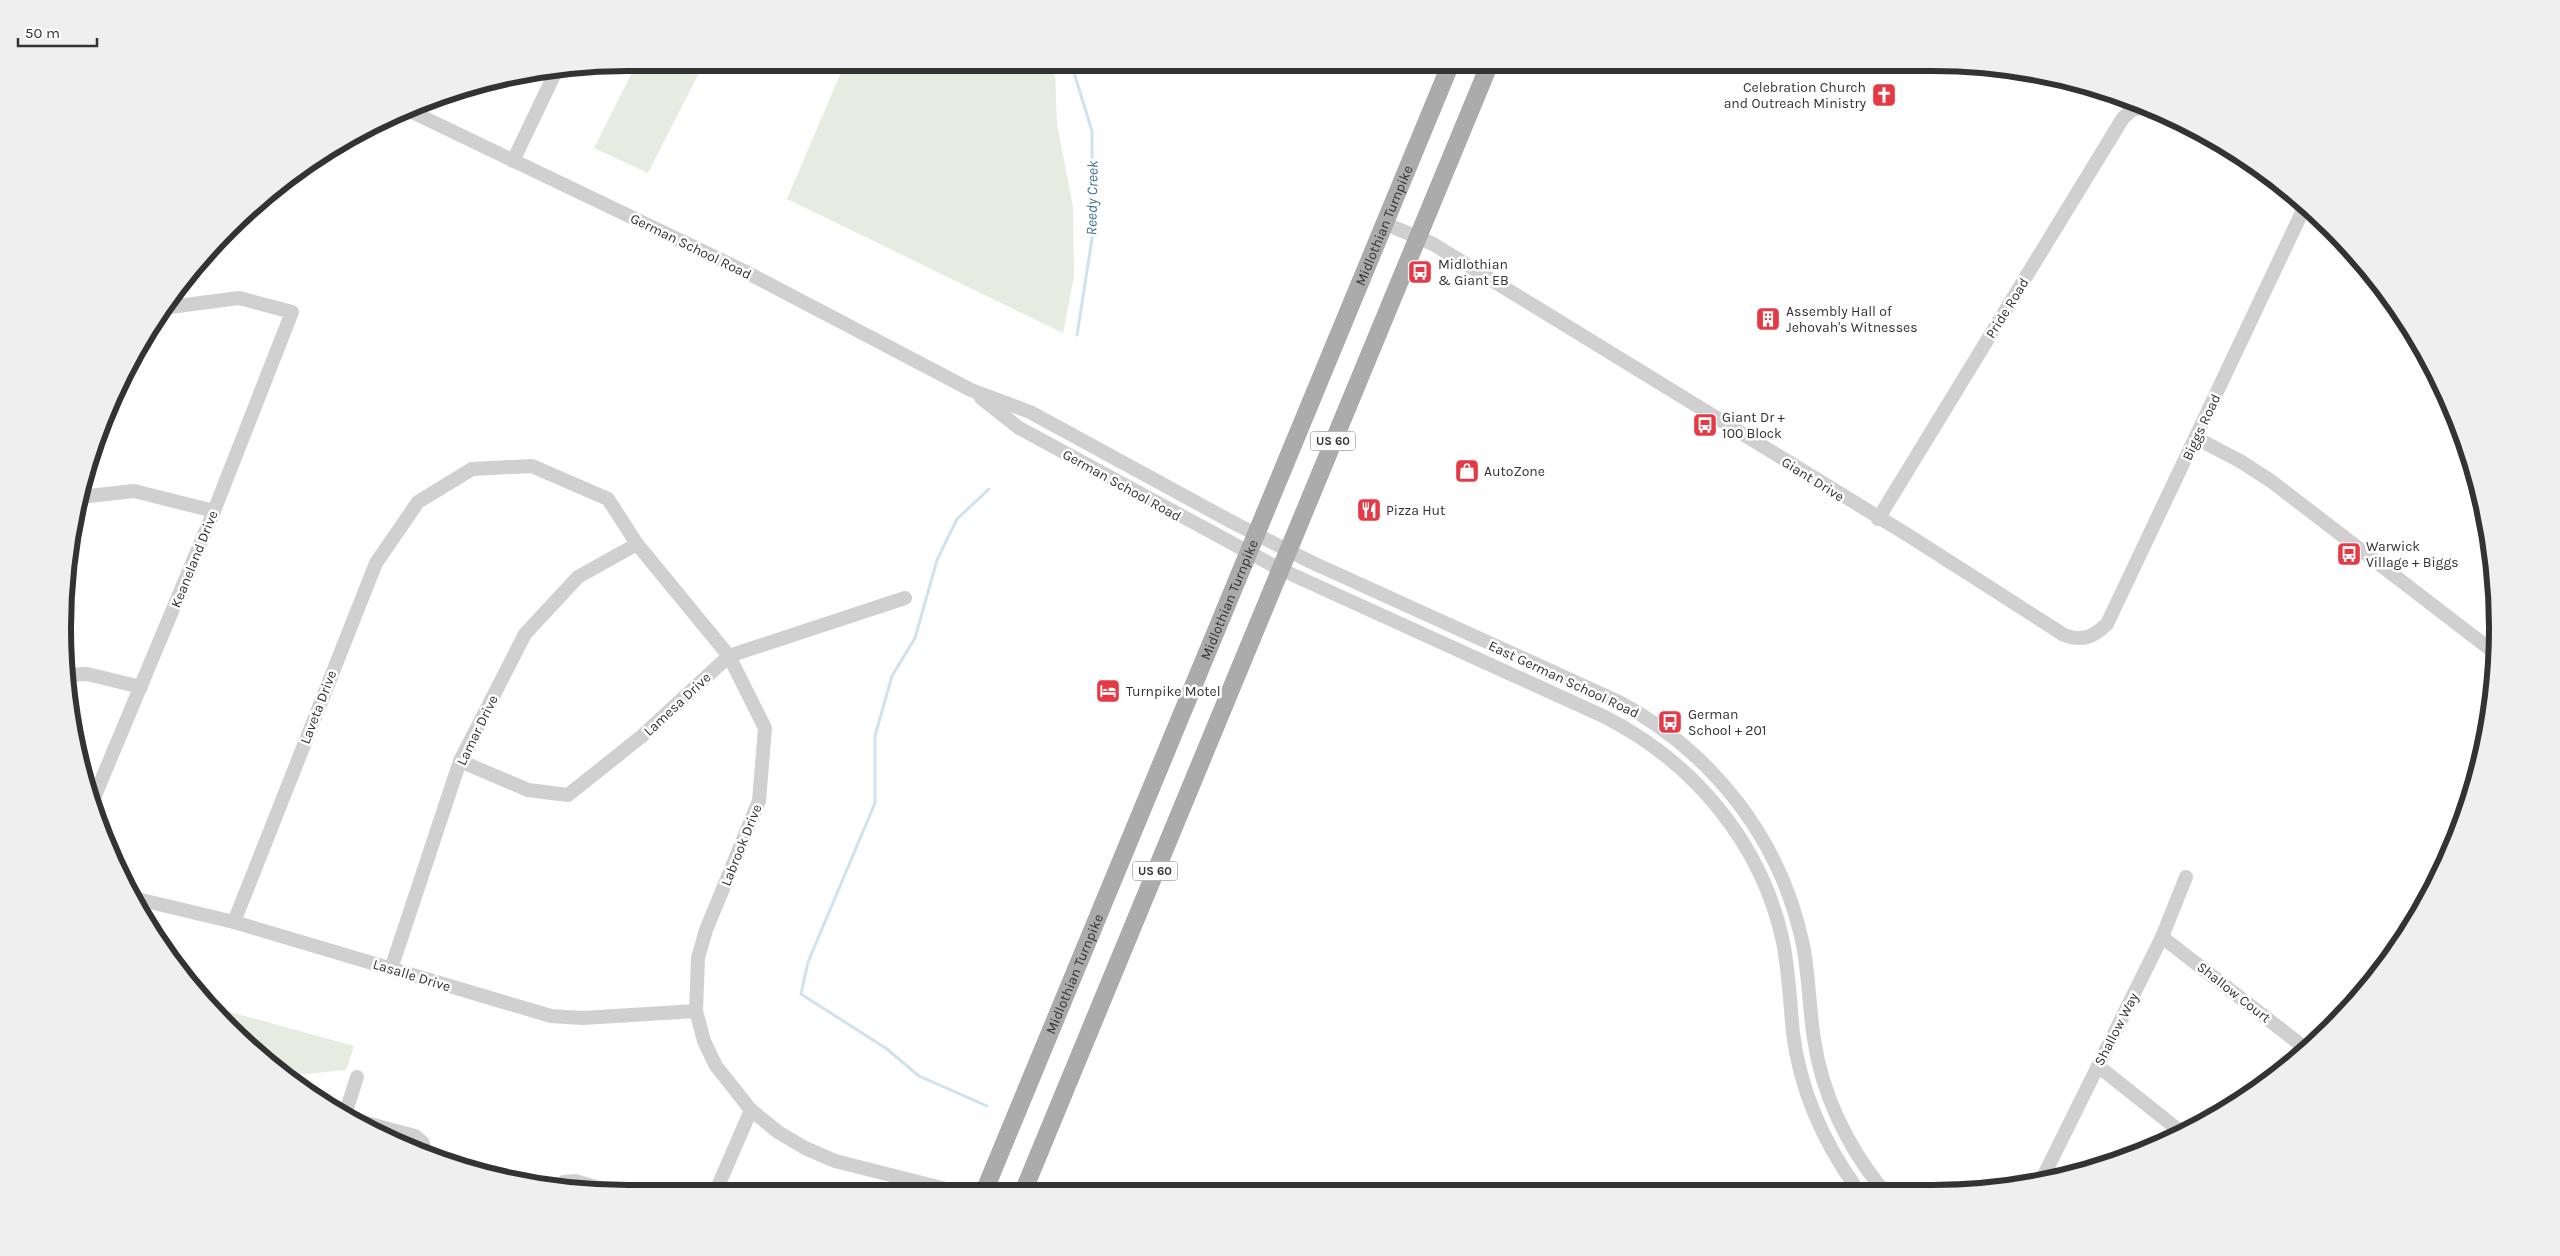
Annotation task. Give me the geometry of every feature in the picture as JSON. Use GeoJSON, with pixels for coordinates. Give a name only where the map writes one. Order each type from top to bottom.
{"type":"FeatureCollection","features":[{"type":"Feature","properties":{"kind":"main road","name":"Midlothian Turnpike"},"geometry":{"type":"LineString","coordinates":[[987,1185],[1447,71]]}},
{"type":"Feature","properties":{"kind":"main road","name":"US 60"},"geometry":{"type":"LineString","coordinates":[[1026,1185],[1486,71]]}},
{"type":"Feature","properties":{"kind":"street"},"geometry":{"type":"LineString","coordinates":[[513,161],[554,76]]}},
{"type":"Feature","properties":{"kind":"street","name":"Pride Road"},"geometry":{"type":"LineString","coordinates":[[1878,519],[2124,118],[2133,110]]}},
{"type":"Feature","properties":{"kind":"street","name":"German School Road"},"geometry":{"type":"LineString","coordinates":[[422,111],[513,161],[746,272],[971,390],[1030,412],[1288,550]]}},
{"type":"Feature","properties":{"kind":"street","name":"Biggs Road"},"geometry":{"type":"LineString","coordinates":[[2086,638],[2097,634],[2107,624],[2303,213]]}},
{"type":"Feature","properties":{"kind":"street","name":"Giant Drive"},"geometry":{"type":"LineString","coordinates":[[1384,223],[1417,237],[1449,254],[1878,519],[1911,537],[2064,635],[2076,639],[2086,638]]}},
{"type":"Feature","properties":{"kind":"street","name":"Keaneland Drive"},"geometry":{"type":"LineString","coordinates":[[96,792],[214,510],[292,312],[239,298],[174,306]]}},
{"type":"Feature","properties":{"kind":"street","name":"German School Road"},"geometry":{"type":"LineString","coordinates":[[971,390],[1019,428],[1280,569]]}},
{"type":"Feature","properties":{"kind":"street"},"geometry":{"type":"LineString","coordinates":[[2196,438],[2240,461],[2271,481],[2488,648]]}},
{"type":"Feature","properties":{"kind":"street","name":"Labrook Drive"},"geometry":{"type":"LineString","coordinates":[[418,502],[472,469],[532,466],[608,499],[637,544],[729,656],[765,728],[759,801],[706,930],[698,958],[696,1011],[704,1041],[716,1066],[751,1110],[785,1136],[822,1156],[932,1185]]}},
{"type":"Feature","properties":{"kind":"street"},"geometry":{"type":"LineString","coordinates":[[87,496],[134,491],[214,510]]}},
{"type":"Feature","properties":{"kind":"street","name":"Laveta Drive"},"geometry":{"type":"LineString","coordinates":[[234,922],[376,563],[418,502]]}},
{"type":"Feature","properties":{"kind":"street","name":"Lamar Drive"},"geometry":{"type":"LineString","coordinates":[[391,969],[460,761],[525,634],[578,577],[637,544]]}},
{"type":"Feature","properties":{"kind":"street","name":"East German School Road"},"geometry":{"type":"LineString","coordinates":[[1288,550],[1638,713],[1680,742],[1722,782],[1756,828],[1783,880],[1799,928],[1806,963],[1814,1041],[1828,1095],[1853,1147],[1879,1185]]}},
{"type":"Feature","properties":{"kind":"street","name":"East German School Road"},"geometry":{"type":"LineString","coordinates":[[1280,569],[1619,724],[1666,756],[1707,793],[1740,838],[1765,887],[1783,941],[1794,1034],[1806,1090],[1828,1142],[1855,1185]]}},
{"type":"Feature","properties":{"kind":"street","name":"Lamesa Drive"},"geometry":{"type":"LineString","coordinates":[[460,761],[528,790],[568,795],[642,736],[729,656],[906,598]]}},
{"type":"Feature","properties":{"kind":"street"},"geometry":{"type":"LineString","coordinates":[[73,675],[87,674],[141,687]]}},
{"type":"Feature","properties":{"kind":"street"},"geometry":{"type":"LineString","coordinates":[[1568,700],[1576,683]]}},
{"type":"Feature","properties":{"kind":"street","name":"Shallow Way"},"geometry":{"type":"LineString","coordinates":[[2045,1173],[2162,937],[2186,878]]}},
{"type":"Feature","properties":{"kind":"street","name":"Lasalle Drive"},"geometry":{"type":"LineString","coordinates":[[143,900],[234,922],[551,1016],[583,1018],[696,1011]]}},
{"type":"Feature","properties":{"kind":"street","name":"Shallow Court"},"geometry":{"type":"LineString","coordinates":[[2162,937],[2301,1045]]}},
{"type":"Feature","properties":{"kind":"street"},"geometry":{"type":"LineString","coordinates":[[2098,1066],[2176,1128]]}},
{"type":"Feature","properties":{"kind":"street"},"geometry":{"type":"LineString","coordinates":[[347,1108],[357,1077]]}},
{"type":"Feature","properties":{"kind":"street"},"geometry":{"type":"LineString","coordinates":[[718,1185],[751,1110]]}},
{"type":"Feature","properties":{"kind":"street"},"geometry":{"type":"LineString","coordinates":[[383,1127],[415,1136],[423,1145]]}},
{"type":"Feature","properties":{"kind":"street"},"geometry":{"type":"LineString","coordinates":[[569,1182],[581,1183]]}},
{"type":"Feature","properties":{"kind":"shaded area"},"geometry":{"type":"Polygon","coordinates":[[[633,71],[700,71],[648,173],[594,148],[633,71]]]}},
{"type":"Feature","properties":{"kind":"shaded area"},"geometry":{"type":"Polygon","coordinates":[[[842,71],[1055,71],[1057,124],[1073,207],[1074,276],[1063,333],[787,199],[842,71]]]}},
{"type":"Feature","properties":{"kind":"shaded area"},"geometry":{"type":"Polygon","coordinates":[[[223,1010],[354,1046],[346,1070],[296,1075],[261,1047],[223,1010]]]}},
{"type":"Feature","properties":{"kind":"waterway","name":"Reedy Creek"},"geometry":{"type":"LineString","coordinates":[[1073,71],[1092,131],[1092,239],[1077,335]]}},
{"type":"Feature","properties":{"kind":"waterway"},"geometry":{"type":"LineString","coordinates":[[987,1106],[919,1076],[887,1049],[801,994],[808,962],[875,803],[875,736],[892,676],[915,638],[937,560],[957,519],[989,489]]}},
{"type":"Feature","properties":{"kind":"place","name":"Celebration Church and Outreach Ministry"},"geometry":{"type":"Point","coordinates":[1884,95]}},
{"type":"Feature","properties":{"kind":"place","name":"Midlothian & Giant EB"},"geometry":{"type":"Point","coordinates":[1420,272]}},
{"type":"Feature","properties":{"kind":"place","name":"Assembly Hall of Jehovah's Witnesses"},"geometry":{"type":"Point","coordinates":[1768,319]}},
{"type":"Feature","properties":{"kind":"place","name":"Giant Dr + 100 Block"},"geometry":{"type":"Point","coordinates":[1705,425]}},
{"type":"Feature","properties":{"kind":"place","name":"AutoZone"},"geometry":{"type":"Point","coordinates":[1467,471]}},
{"type":"Feature","properties":{"kind":"place","name":"Pizza Hut"},"geometry":{"type":"Point","coordinates":[1369,510]}},
{"type":"Feature","properties":{"kind":"place","name":"Warwick Village + Biggs"},"geometry":{"type":"Point","coordinates":[2349,554]}},
{"type":"Feature","properties":{"kind":"place","name":"Turnpike Motel"},"geometry":{"type":"Point","coordinates":[1108,691]}},
{"type":"Feature","properties":{"kind":"place","name":"German School + 201"},"geometry":{"type":"Point","coordinates":[1670,722]}}]}
